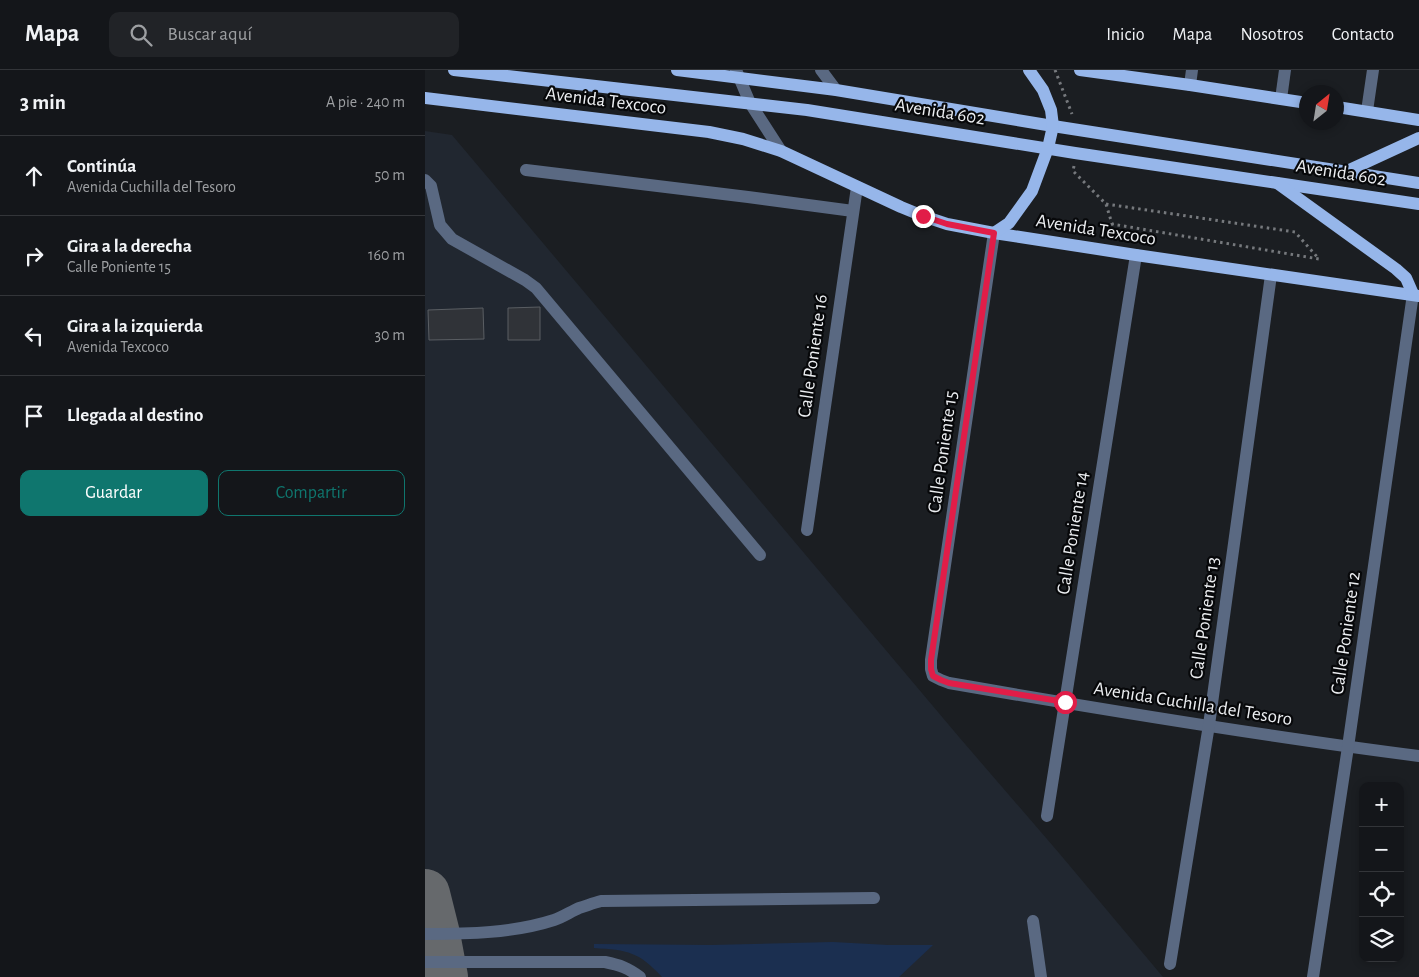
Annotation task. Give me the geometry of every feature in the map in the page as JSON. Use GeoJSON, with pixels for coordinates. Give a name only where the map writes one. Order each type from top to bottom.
{"type":"FeatureCollection","features":[{"type":"Feature","properties":{"kind":"main road","name":"Avenida 602"},"geometry":{"type":"LineString","coordinates":[[454,70],[807,110],[1419,204]]}},
{"type":"Feature","properties":{"kind":"main road","name":"Avenida 602"},"geometry":{"type":"LineString","coordinates":[[677,70],[737,74],[1419,184]]}},
{"type":"Feature","properties":{"kind":"main road"},"geometry":{"type":"LineString","coordinates":[[994,233],[1009,222],[1032,191],[1049,148],[1053,126],[1051,110],[1043,90],[1029,70]]}},
{"type":"Feature","properties":{"kind":"main road"},"geometry":{"type":"LineString","coordinates":[[1081,70],[1299,102]]}},
{"type":"Feature","properties":{"kind":"main road","name":"Avenida Texcoco"},"geometry":{"type":"LineString","coordinates":[[425,98],[709,132],[743,139],[781,151],[923,216],[947,224],[1121,253],[1416,295]]}},
{"type":"Feature","properties":{"kind":"main road"},"geometry":{"type":"LineString","coordinates":[[1344,108],[1419,120]]}},
{"type":"Feature","properties":{"kind":"main road"},"geometry":{"type":"LineString","coordinates":[[1345,172],[1419,138]]}},
{"type":"Feature","properties":{"kind":"main road"},"geometry":{"type":"LineString","coordinates":[[1275,182],[1396,269],[1406,278],[1416,295]]}},
{"type":"Feature","properties":{"kind":"street"},"geometry":{"type":"LineString","coordinates":[[821,70],[836,90]]}},
{"type":"Feature","properties":{"kind":"street"},"geometry":{"type":"LineString","coordinates":[[1190,85],[1192,70]]}},
{"type":"Feature","properties":{"kind":"street"},"geometry":{"type":"LineString","coordinates":[[1281,99],[1285,70]]}},
{"type":"Feature","properties":{"kind":"street"},"geometry":{"type":"LineString","coordinates":[[1367,111],[1373,70]]}},
{"type":"Feature","properties":{"kind":"street"},"geometry":{"type":"LineString","coordinates":[[737,74],[751,103],[781,151]]}},
{"type":"Feature","properties":{"kind":"street"},"geometry":{"type":"LineString","coordinates":[[526,170],[853,211]]}},
{"type":"Feature","properties":{"kind":"street"},"geometry":{"type":"LineString","coordinates":[[425,180],[431,186],[440,225],[452,238],[536,288],[760,555]]}},
{"type":"Feature","properties":{"kind":"street","name":"Calle Poniente 16"},"geometry":{"type":"LineString","coordinates":[[807,530],[857,186]]}},
{"type":"Feature","properties":{"kind":"street","name":"Calle Poniente 15"},"geometry":{"type":"LineString","coordinates":[[933,676],[931,660],[994,233]]}},
{"type":"Feature","properties":{"kind":"street","name":"Calle Poniente 14"},"geometry":{"type":"LineString","coordinates":[[1047,816],[1136,255]]}},
{"type":"Feature","properties":{"kind":"street","name":"Calle Poniente 13"},"geometry":{"type":"LineString","coordinates":[[1170,964],[1209,725],[1271,275]]}},
{"type":"Feature","properties":{"kind":"street","name":"Calle Poniente 12"},"geometry":{"type":"LineString","coordinates":[[1313,977],[1416,295]]}},
{"type":"Feature","properties":{"kind":"street","name":"Avenida Cuchilla del Tesoro"},"geometry":{"type":"LineString","coordinates":[[933,676],[949,683],[1348,747],[1419,756]]}},
{"type":"Feature","properties":{"kind":"street"},"geometry":{"type":"LineString","coordinates":[[425,934],[496,931],[530,926],[555,920],[601,901],[874,898]]}},
{"type":"Feature","properties":{"kind":"street"},"geometry":{"type":"LineString","coordinates":[[1033,921],[1041,977]]}},
{"type":"Feature","properties":{"kind":"street"},"geometry":{"type":"LineString","coordinates":[[425,925],[434,932],[447,934]]}},
{"type":"Feature","properties":{"kind":"street"},"geometry":{"type":"LineString","coordinates":[[425,962],[605,962],[629,969],[640,977]]}},
{"type":"Feature","properties":{"kind":"path"},"geometry":{"type":"LineString","coordinates":[[1055,70],[1079,130]]}},
{"type":"Feature","properties":{"kind":"path"},"geometry":{"type":"LineString","coordinates":[[1073,171],[1106,204],[1121,253]]}},
{"type":"Feature","properties":{"kind":"path"},"geometry":{"type":"LineString","coordinates":[[1106,204],[1295,232],[1319,259],[1112,224]]}},
{"type":"Feature","properties":{"kind":"shaded area"},"geometry":{"type":"Polygon","coordinates":[[[425,131],[452,135],[1163,977],[425,977],[425,131]]]}},
{"type":"Feature","properties":{"kind":"shaded area"},"geometry":{"type":"Polygon","coordinates":[[[833,942],[933,945],[899,977],[662,977],[646,962],[632,954],[624,951],[594,948],[594,944],[711,945],[833,942]]]}},
{"type":"Feature","properties":{"kind":"building"},"geometry":{"type":"Polygon","coordinates":[[[540,307],[540,340],[508,340],[508,308],[540,307]]]}},
{"type":"Feature","properties":{"kind":"building"},"geometry":{"type":"Polygon","coordinates":[[[483,308],[484,339],[429,340],[428,310],[483,308]]]}},
{"type":"Feature","properties":{"kind":"taxiway"},"geometry":{"type":"LineString","coordinates":[[425,894],[443,977]]}},
{"type":"Feature","properties":{"kind":"route"},"geometry":{"type":"LineString","coordinates":[[923,216],[947,224],[994,233],[931,660],[933,676],[949,683],[1065,702]]}}]}
